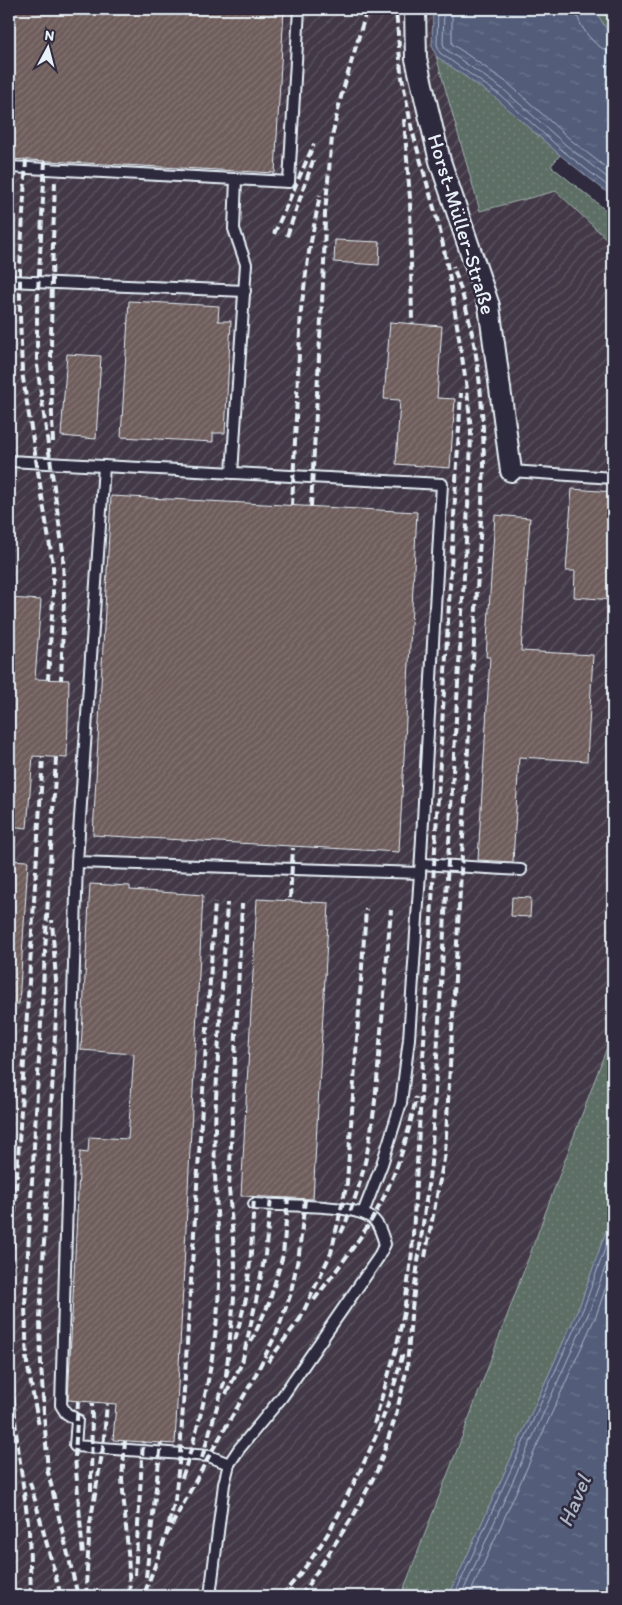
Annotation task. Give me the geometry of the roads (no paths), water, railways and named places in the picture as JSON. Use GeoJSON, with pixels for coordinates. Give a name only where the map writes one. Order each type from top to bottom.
{"type":"FeatureCollection","features":[{"type":"Feature","properties":{"kind":"street","name":"Horst-Müller-Straße"},"geometry":{"type":"LineString","coordinates":[[415,9],[416,59],[440,161],[489,306],[511,471]]}},
{"type":"Feature","properties":{"kind":"lane"},"geometry":{"type":"LineString","coordinates":[[9,167],[289,182],[299,9]]}},
{"type":"Feature","properties":{"kind":"lane"},"geometry":{"type":"LineString","coordinates":[[232,474],[246,264],[234,229],[236,179]]}},
{"type":"Feature","properties":{"kind":"lane"},"geometry":{"type":"LineString","coordinates":[[9,281],[245,291]]}},
{"type":"Feature","properties":{"kind":"lane"},"geometry":{"type":"LineString","coordinates":[[9,461],[442,484],[421,868],[409,1039],[401,1103],[382,1164],[363,1213]]}},
{"type":"Feature","properties":{"kind":"lane"},"geometry":{"type":"LineString","coordinates":[[104,466],[77,862],[61,1405],[66,1413],[76,1420],[75,1446],[209,1456],[229,1464]]}},
{"type":"Feature","properties":{"kind":"lane"},"geometry":{"type":"LineString","coordinates":[[511,471],[613,478]]}},
{"type":"Feature","properties":{"kind":"lane"},"geometry":{"type":"LineString","coordinates":[[77,862],[521,870]]}},
{"type":"Feature","properties":{"kind":"lane"},"geometry":{"type":"LineString","coordinates":[[210,1596],[224,1484],[229,1464],[238,1449],[282,1397],[378,1258],[385,1244],[372,1218],[363,1213],[342,1209],[254,1204]]}},
{"type":"Feature","properties":{"kind":"water"},"geometry":{"type":"Polygon","coordinates":[[[433,9],[594,9],[607,30],[613,35],[613,197],[560,155],[497,99],[436,56],[432,45],[433,9]]]}},
{"type":"Feature","properties":{"kind":"water","name":"Havel"},"geometry":{"type":"Polygon","coordinates":[[[613,1211],[613,1596],[449,1596],[580,1305],[613,1211]]]}},
{"type":"Feature","properties":{"kind":"railway"},"geometry":{"type":"LineString","coordinates":[[311,506],[325,214],[332,137],[341,97],[367,9]]}},
{"type":"Feature","properties":{"kind":"railway"},"geometry":{"type":"LineString","coordinates":[[301,1596],[355,1513],[378,1469],[396,1415],[407,1368],[411,1316],[431,1163],[471,431],[467,389],[449,274],[439,226],[412,130],[401,72],[396,9]]}},
{"type":"Feature","properties":{"kind":"railway"},"geometry":{"type":"LineString","coordinates":[[404,119],[410,198],[412,324]]}},
{"type":"Feature","properties":{"kind":"railway"},"geometry":{"type":"LineString","coordinates":[[274,234],[314,144]]}},
{"type":"Feature","properties":{"kind":"railway"},"geometry":{"type":"LineString","coordinates":[[287,236],[314,158]]}},
{"type":"Feature","properties":{"kind":"railway"},"geometry":{"type":"LineString","coordinates":[[26,160],[20,268],[22,372],[53,565],[48,679]]}},
{"type":"Feature","properties":{"kind":"railway"},"geometry":{"type":"LineString","coordinates":[[45,161],[37,311],[37,365],[63,552],[64,601],[61,680]]}},
{"type":"Feature","properties":{"kind":"railway"},"geometry":{"type":"LineString","coordinates":[[53,442],[51,345],[55,182]]}},
{"type":"Feature","properties":{"kind":"railway"},"geometry":{"type":"LineString","coordinates":[[292,506],[301,310],[309,252],[320,195]]}},
{"type":"Feature","properties":{"kind":"railway"},"geometry":{"type":"LineString","coordinates":[[425,1257],[445,1154],[484,467],[482,415],[474,341],[453,266]]}},
{"type":"Feature","properties":{"kind":"railway"},"geometry":{"type":"LineString","coordinates":[[374,1424],[396,1349],[404,1312],[412,1252],[461,393]]}},
{"type":"Feature","properties":{"kind":"railway"},"geometry":{"type":"LineString","coordinates":[[31,1596],[29,1530],[16,1432],[11,1355],[11,1270],[43,757]]}},
{"type":"Feature","properties":{"kind":"railway"},"geometry":{"type":"LineString","coordinates":[[27,1365],[25,1305],[56,758]]}},
{"type":"Feature","properties":{"kind":"railway"},"geometry":{"type":"LineString","coordinates":[[12,879],[14,827]]}},
{"type":"Feature","properties":{"kind":"railway"},"geometry":{"type":"LineString","coordinates":[[290,898],[293,848]]}},
{"type":"Feature","properties":{"kind":"railway"},"geometry":{"type":"LineString","coordinates":[[166,1536],[175,1500],[180,1454],[215,902]]}},
{"type":"Feature","properties":{"kind":"railway"},"geometry":{"type":"LineString","coordinates":[[182,1478],[205,1396],[217,1312],[219,1255],[215,1146],[217,1073],[227,903]]}},
{"type":"Feature","properties":{"kind":"railway"},"geometry":{"type":"LineString","coordinates":[[226,1376],[234,1298],[235,1265],[229,1188],[242,904]]}},
{"type":"Feature","properties":{"kind":"railway"},"geometry":{"type":"LineString","coordinates":[[299,1321],[331,1253],[347,1183],[366,909]]}},
{"type":"Feature","properties":{"kind":"railway"},"geometry":{"type":"LineString","coordinates":[[341,1233],[359,1187],[370,1140],[376,1092],[391,910]]}},
{"type":"Feature","properties":{"kind":"railway"},"geometry":{"type":"LineString","coordinates":[[48,1474],[40,1318],[57,997],[52,920]]}},
{"type":"Feature","properties":{"kind":"railway"},"geometry":{"type":"LineString","coordinates":[[314,1300],[359,1240],[380,1205],[399,1160],[409,1129],[416,1097]]}},
{"type":"Feature","properties":{"kind":"railway"},"geometry":{"type":"LineString","coordinates":[[235,1340],[246,1299],[254,1197]]}},
{"type":"Feature","properties":{"kind":"railway"},"geometry":{"type":"LineString","coordinates":[[226,1394],[242,1363],[265,1255],[271,1198]]}},
{"type":"Feature","properties":{"kind":"railway"},"geometry":{"type":"LineString","coordinates":[[251,1342],[269,1303],[283,1255],[288,1198]]}},
{"type":"Feature","properties":{"kind":"railway"},"geometry":{"type":"LineString","coordinates":[[145,1592],[166,1536],[252,1382],[277,1332],[290,1296],[299,1254],[305,1200]]}},
{"type":"Feature","properties":{"kind":"railway"},"geometry":{"type":"LineString","coordinates":[[268,1362],[302,1316]]}},
{"type":"Feature","properties":{"kind":"railway"},"geometry":{"type":"LineString","coordinates":[[347,1496],[380,1426],[393,1390],[403,1352]]}},
{"type":"Feature","properties":{"kind":"railway"},"geometry":{"type":"LineString","coordinates":[[26,1357],[39,1426]]}},
{"type":"Feature","properties":{"kind":"railway"},"geometry":{"type":"LineString","coordinates":[[202,1458],[228,1369]]}},
{"type":"Feature","properties":{"kind":"railway"},"geometry":{"type":"LineString","coordinates":[[78,1401],[75,1457],[83,1556]]}},
{"type":"Feature","properties":{"kind":"railway"},"geometry":{"type":"LineString","coordinates":[[91,1491],[92,1403]]}},
{"type":"Feature","properties":{"kind":"railway"},"geometry":{"type":"LineString","coordinates":[[87,1596],[90,1524],[103,1448],[107,1404]]}},
{"type":"Feature","properties":{"kind":"railway"},"geometry":{"type":"LineString","coordinates":[[125,1441],[122,1479],[130,1596]]}},
{"type":"Feature","properties":{"kind":"railway"},"geometry":{"type":"LineString","coordinates":[[135,1575],[143,1442]]}},
{"type":"Feature","properties":{"kind":"railway"},"geometry":{"type":"LineString","coordinates":[[146,1577],[161,1443]]}},
{"type":"Feature","properties":{"kind":"railway"},"geometry":{"type":"LineString","coordinates":[[47,1468],[78,1596]]}},
{"type":"Feature","properties":{"kind":"railway"},"geometry":{"type":"LineString","coordinates":[[30,1482],[61,1596]]}},
{"type":"Feature","properties":{"kind":"railway"},"geometry":{"type":"LineString","coordinates":[[281,1596],[320,1546],[350,1490]]}}]}
